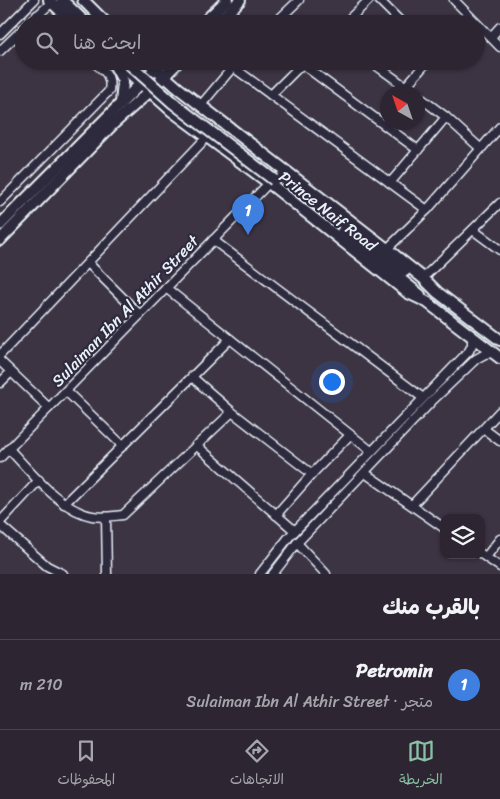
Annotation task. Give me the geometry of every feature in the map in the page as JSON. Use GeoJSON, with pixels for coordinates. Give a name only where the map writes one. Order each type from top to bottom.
{"type":"FeatureCollection","features":[{"type":"Feature","properties":{"kind":"main road"},"geometry":{"type":"LineString","coordinates":[[62,0],[78,15]]}},
{"type":"Feature","properties":{"kind":"main road"},"geometry":{"type":"LineString","coordinates":[[71,0],[87,15]]}},
{"type":"Feature","properties":{"kind":"main road"},"geometry":{"type":"LineString","coordinates":[[83,0],[98,15]]}},
{"type":"Feature","properties":{"kind":"main road"},"geometry":{"type":"LineString","coordinates":[[211,15],[227,0]]}},
{"type":"Feature","properties":{"kind":"main road"},"geometry":{"type":"LineString","coordinates":[[226,15],[240,0]]}},
{"type":"Feature","properties":{"kind":"main road"},"geometry":{"type":"LineString","coordinates":[[50,1],[65,15]]}},
{"type":"Feature","properties":{"kind":"main road"},"geometry":{"type":"LineString","coordinates":[[118,70],[123,81],[120,105]]}},
{"type":"Feature","properties":{"kind":"main road","name":"Prince Naif Road"},"geometry":{"type":"LineString","coordinates":[[125,70],[172,111],[207,137],[274,180]]}},
{"type":"Feature","properties":{"kind":"main road"},"geometry":{"type":"LineString","coordinates":[[136,70],[173,103],[378,260],[427,302],[496,356]]}},
{"type":"Feature","properties":{"kind":"main road"},"geometry":{"type":"LineString","coordinates":[[145,70],[274,180],[418,282],[437,292]]}},
{"type":"Feature","properties":{"kind":"main road"},"geometry":{"type":"LineString","coordinates":[[0,225],[120,105],[150,70]]}},
{"type":"Feature","properties":{"kind":"main road","name":"Prince Naif Road"},"geometry":{"type":"LineString","coordinates":[[160,70],[185,93],[387,249],[437,292],[500,340]]}},
{"type":"Feature","properties":{"kind":"main road"},"geometry":{"type":"LineString","coordinates":[[0,240],[113,124],[171,70]]}},
{"type":"Feature","properties":{"kind":"main road"},"geometry":{"type":"LineString","coordinates":[[178,70],[177,82],[185,93]]}},
{"type":"Feature","properties":{"kind":"main road"},"geometry":{"type":"LineString","coordinates":[[113,124],[145,100],[150,100],[172,111]]}},
{"type":"Feature","properties":{"kind":"street"},"geometry":{"type":"LineString","coordinates":[[283,15],[299,0]]}},
{"type":"Feature","properties":{"kind":"street"},"geometry":{"type":"LineString","coordinates":[[353,15],[369,0]]}},
{"type":"Feature","properties":{"kind":"street"},"geometry":{"type":"LineString","coordinates":[[379,0],[394,15]]}},
{"type":"Feature","properties":{"kind":"street"},"geometry":{"type":"LineString","coordinates":[[454,0],[464,15]]}},
{"type":"Feature","properties":{"kind":"street"},"geometry":{"type":"LineString","coordinates":[[18,15],[31,1]]}},
{"type":"Feature","properties":{"kind":"street"},"geometry":{"type":"LineString","coordinates":[[37,15],[50,1]]}},
{"type":"Feature","properties":{"kind":"street"},"geometry":{"type":"LineString","coordinates":[[0,34],[15,18]]}},
{"type":"Feature","properties":{"kind":"street"},"geometry":{"type":"LineString","coordinates":[[490,37],[500,27]]}},
{"type":"Feature","properties":{"kind":"street"},"geometry":{"type":"LineString","coordinates":[[485,33],[500,46]]}},
{"type":"Feature","properties":{"kind":"street"},"geometry":{"type":"LineString","coordinates":[[0,52],[15,37]]}},
{"type":"Feature","properties":{"kind":"street"},"geometry":{"type":"LineString","coordinates":[[0,202],[109,91],[110,80],[102,70]]}},
{"type":"Feature","properties":{"kind":"street"},"geometry":{"type":"LineString","coordinates":[[201,105],[231,70]]}},
{"type":"Feature","properties":{"kind":"street"},"geometry":{"type":"LineString","coordinates":[[243,70],[271,95],[427,210]]}},
{"type":"Feature","properties":{"kind":"street"},"geometry":{"type":"LineString","coordinates":[[271,95],[297,70]]}},
{"type":"Feature","properties":{"kind":"street"},"geometry":{"type":"LineString","coordinates":[[313,70],[418,150]]}},
{"type":"Feature","properties":{"kind":"street"},"geometry":{"type":"LineString","coordinates":[[383,70],[405,85]]}},
{"type":"Feature","properties":{"kind":"street"},"geometry":{"type":"LineString","coordinates":[[407,85],[420,70]]}},
{"type":"Feature","properties":{"kind":"street"},"geometry":{"type":"LineString","coordinates":[[425,102],[480,148]]}},
{"type":"Feature","properties":{"kind":"street"},"geometry":{"type":"LineString","coordinates":[[390,183],[446,118]]}},
{"type":"Feature","properties":{"kind":"street"},"geometry":{"type":"LineString","coordinates":[[387,249],[427,210],[500,127]]}},
{"type":"Feature","properties":{"kind":"street"},"geometry":{"type":"LineString","coordinates":[[0,355],[207,137]]}},
{"type":"Feature","properties":{"kind":"street","name":"Sulaiman Ibn Al Athir Street"},"geometry":{"type":"LineString","coordinates":[[0,458],[274,180]]}},
{"type":"Feature","properties":{"kind":"street"},"geometry":{"type":"LineString","coordinates":[[423,278],[500,203]]}},
{"type":"Feature","properties":{"kind":"street"},"geometry":{"type":"LineString","coordinates":[[473,230],[500,250]]}},
{"type":"Feature","properties":{"kind":"street"},"geometry":{"type":"LineString","coordinates":[[213,240],[422,398]]}},
{"type":"Feature","properties":{"kind":"street"},"geometry":{"type":"LineString","coordinates":[[88,263],[140,315]]}},
{"type":"Feature","properties":{"kind":"street"},"geometry":{"type":"LineString","coordinates":[[166,288],[371,451]]}},
{"type":"Feature","properties":{"kind":"street"},"geometry":{"type":"LineString","coordinates":[[260,574],[295,531],[468,351],[472,345],[472,336]]}},
{"type":"Feature","properties":{"kind":"street"},"geometry":{"type":"LineString","coordinates":[[64,504],[230,338]]}},
{"type":"Feature","properties":{"kind":"street"},"geometry":{"type":"LineString","coordinates":[[273,574],[297,543],[434,399],[476,359],[485,354],[496,356]]}},
{"type":"Feature","properties":{"kind":"street"},"geometry":{"type":"LineString","coordinates":[[0,361],[49,408]]}},
{"type":"Feature","properties":{"kind":"street"},"geometry":{"type":"LineString","coordinates":[[0,383],[11,372]]}},
{"type":"Feature","properties":{"kind":"street"},"geometry":{"type":"LineString","coordinates":[[192,377],[232,412],[312,474]]}},
{"type":"Feature","properties":{"kind":"street"},"geometry":{"type":"LineString","coordinates":[[434,399],[436,385]]}},
{"type":"Feature","properties":{"kind":"street"},"geometry":{"type":"LineString","coordinates":[[66,391],[123,446]]}},
{"type":"Feature","properties":{"kind":"street"},"geometry":{"type":"LineString","coordinates":[[412,505],[500,411]]}},
{"type":"Feature","properties":{"kind":"street"},"geometry":{"type":"LineString","coordinates":[[8,449],[64,504],[92,516],[124,515],[232,412]]}},
{"type":"Feature","properties":{"kind":"street"},"geometry":{"type":"LineString","coordinates":[[484,429],[500,441]]}},
{"type":"Feature","properties":{"kind":"street"},"geometry":{"type":"LineString","coordinates":[[276,515],[350,434]]}},
{"type":"Feature","properties":{"kind":"street"},"geometry":{"type":"LineString","coordinates":[[196,445],[295,531]]}},
{"type":"Feature","properties":{"kind":"street"},"geometry":{"type":"LineString","coordinates":[[365,472],[440,525]]}},
{"type":"Feature","properties":{"kind":"street"},"geometry":{"type":"LineString","coordinates":[[39,480],[0,523],[47,566],[63,574]]}},
{"type":"Feature","properties":{"kind":"street"},"geometry":{"type":"LineString","coordinates":[[106,517],[107,574]]}},
{"type":"Feature","properties":{"kind":"street"},"geometry":{"type":"LineString","coordinates":[[485,555],[500,539]]}},
{"type":"Feature","properties":{"kind":"street"},"geometry":{"type":"LineString","coordinates":[[297,543],[326,574]]}},
{"type":"Feature","properties":{"kind":"street"},"geometry":{"type":"LineString","coordinates":[[485,557],[500,567]]}},
{"type":"Feature","properties":{"kind":"place","name":"Petromin"},"geometry":{"type":"Point","coordinates":[248,235]}}]}
